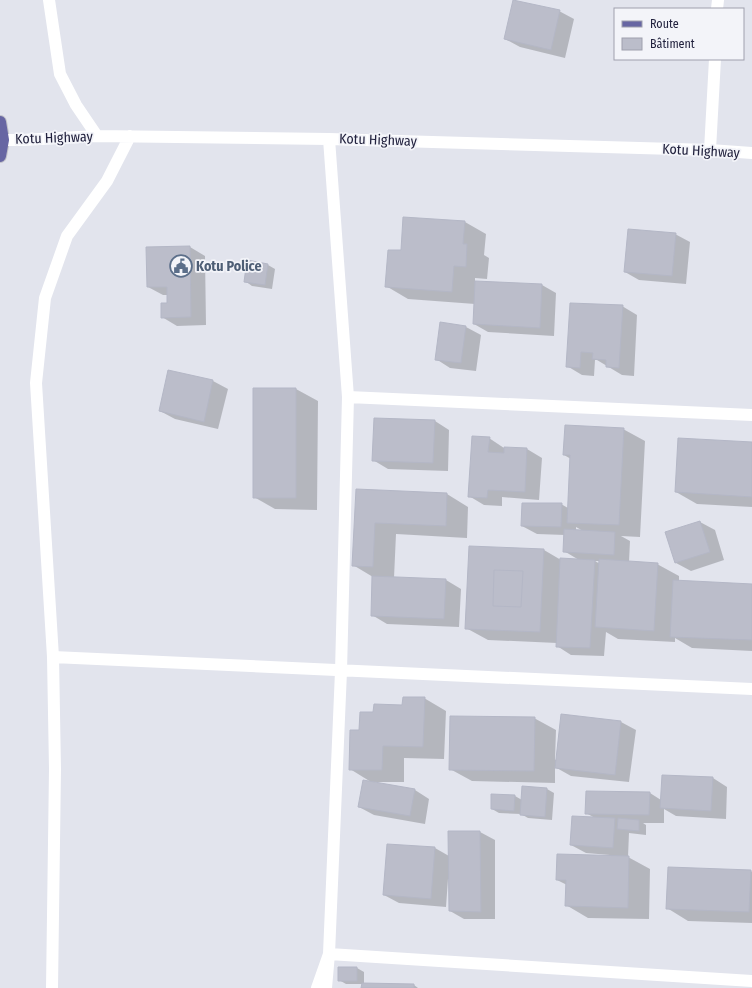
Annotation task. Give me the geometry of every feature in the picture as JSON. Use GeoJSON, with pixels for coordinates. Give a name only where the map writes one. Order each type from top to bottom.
{"type":"FeatureCollection","features":[{"type":"Feature","properties":{"kind":"main road"},"geometry":{"type":"LineString","coordinates":[[0,122],[3,140],[0,156]]}},
{"type":"Feature","properties":{"kind":"street"},"geometry":{"type":"LineString","coordinates":[[49,0],[60,74],[76,105],[97,136]]}},
{"type":"Feature","properties":{"kind":"street"},"geometry":{"type":"LineString","coordinates":[[710,150],[715,60]]}},
{"type":"Feature","properties":{"kind":"street","name":"Kotu Highway"},"geometry":{"type":"LineString","coordinates":[[3,140],[97,136],[329,138],[710,150],[752,153]]}},
{"type":"Feature","properties":{"kind":"street"},"geometry":{"type":"LineString","coordinates":[[52,988],[55,769],[53,657],[36,383],[45,298],[67,236],[107,181],[130,136]]}},
{"type":"Feature","properties":{"kind":"street"},"geometry":{"type":"LineString","coordinates":[[326,988],[329,954],[341,671],[348,397],[329,138]]}},
{"type":"Feature","properties":{"kind":"street"},"geometry":{"type":"LineString","coordinates":[[348,397],[752,415]]}},
{"type":"Feature","properties":{"kind":"street"},"geometry":{"type":"LineString","coordinates":[[53,657],[752,689]]}},
{"type":"Feature","properties":{"kind":"street"},"geometry":{"type":"LineString","coordinates":[[329,954],[752,981]]}},
{"type":"Feature","properties":{"kind":"street"},"geometry":{"type":"LineString","coordinates":[[317,988],[329,954]]}},
{"type":"Feature","properties":{"kind":"building"},"geometry":{"type":"Polygon","coordinates":[[[513,0],[560,10],[551,50],[504,39],[513,0]]]}},
{"type":"Feature","properties":{"kind":"building"},"geometry":{"type":"Polygon","coordinates":[[[403,217],[465,221],[463,244],[467,244],[466,267],[454,266],[452,292],[385,287],[388,250],[401,250],[403,217]]]}},
{"type":"Feature","properties":{"kind":"building"},"geometry":{"type":"Polygon","coordinates":[[[628,229],[676,233],[672,276],[624,272],[628,229]]]}},
{"type":"Feature","properties":{"kind":"building"},"geometry":{"type":"Polygon","coordinates":[[[190,246],[191,317],[161,318],[161,303],[167,303],[167,287],[147,287],[146,247],[190,246]]]}},
{"type":"Feature","properties":{"kind":"building"},"geometry":{"type":"Polygon","coordinates":[[[247,260],[268,264],[265,285],[244,282],[247,260]]]}},
{"type":"Feature","properties":{"kind":"building"},"geometry":{"type":"Polygon","coordinates":[[[475,281],[542,284],[540,328],[473,324],[475,281]]]}},
{"type":"Feature","properties":{"kind":"building"},"geometry":{"type":"Polygon","coordinates":[[[570,303],[623,305],[619,368],[606,367],[606,360],[592,359],[593,353],[581,352],[580,368],[566,367],[570,303]]]}},
{"type":"Feature","properties":{"kind":"building"},"geometry":{"type":"Polygon","coordinates":[[[440,322],[466,326],[461,363],[435,360],[440,322]]]}},
{"type":"Feature","properties":{"kind":"building"},"geometry":{"type":"Polygon","coordinates":[[[168,370],[213,380],[204,422],[159,411],[168,370]]]}},
{"type":"Feature","properties":{"kind":"building"},"geometry":{"type":"Polygon","coordinates":[[[253,388],[296,388],[296,498],[253,498],[253,388]]]}},
{"type":"Feature","properties":{"kind":"building"},"geometry":{"type":"Polygon","coordinates":[[[374,418],[435,420],[433,463],[372,461],[374,418]]]}},
{"type":"Feature","properties":{"kind":"building"},"geometry":{"type":"Polygon","coordinates":[[[565,425],[624,428],[619,525],[567,523],[570,455],[563,455],[565,425]]]}},
{"type":"Feature","properties":{"kind":"building"},"geometry":{"type":"Polygon","coordinates":[[[472,436],[490,437],[488,452],[504,453],[504,447],[527,448],[525,492],[488,490],[487,498],[468,497],[472,436]]]}},
{"type":"Feature","properties":{"kind":"building"},"geometry":{"type":"Polygon","coordinates":[[[678,438],[752,442],[752,497],[675,492],[678,438]]]}},
{"type":"Feature","properties":{"kind":"building"},"geometry":{"type":"Polygon","coordinates":[[[356,489],[447,493],[446,526],[375,523],[373,567],[352,566],[356,489]]]}},
{"type":"Feature","properties":{"kind":"building"},"geometry":{"type":"Polygon","coordinates":[[[522,503],[562,503],[561,527],[521,526],[522,503]]]}},
{"type":"Feature","properties":{"kind":"building"},"geometry":{"type":"Polygon","coordinates":[[[700,521],[710,552],[675,563],[665,532],[700,521]]]}},
{"type":"Feature","properties":{"kind":"building"},"geometry":{"type":"Polygon","coordinates":[[[564,529],[615,532],[614,555],[563,552],[564,529]]]}},
{"type":"Feature","properties":{"kind":"building"},"geometry":{"type":"Polygon","coordinates":[[[469,546],[544,549],[540,632],[465,629],[469,546]]]}},
{"type":"Feature","properties":{"kind":"building"},"geometry":{"type":"Polygon","coordinates":[[[560,558],[595,560],[590,648],[556,647],[560,558]]]}},
{"type":"Feature","properties":{"kind":"building"},"geometry":{"type":"Polygon","coordinates":[[[599,559],[658,563],[654,631],[595,627],[599,559]]]}},
{"type":"Feature","properties":{"kind":"building"},"geometry":{"type":"Polygon","coordinates":[[[494,570],[523,571],[521,607],[493,606],[494,570]]]}},
{"type":"Feature","properties":{"kind":"building"},"geometry":{"type":"Polygon","coordinates":[[[372,576],[446,579],[444,619],[371,616],[372,576]]]}},
{"type":"Feature","properties":{"kind":"building"},"geometry":{"type":"Polygon","coordinates":[[[673,580],[752,584],[752,640],[670,637],[673,580]]]}},
{"type":"Feature","properties":{"kind":"building"},"geometry":{"type":"Polygon","coordinates":[[[403,697],[425,697],[423,747],[383,746],[382,770],[349,770],[350,730],[359,730],[360,712],[373,712],[374,704],[402,705],[403,697]]]}},
{"type":"Feature","properties":{"kind":"building"},"geometry":{"type":"Polygon","coordinates":[[[561,714],[621,721],[615,775],[555,768],[561,714]]]}},
{"type":"Feature","properties":{"kind":"building"},"geometry":{"type":"Polygon","coordinates":[[[450,716],[535,717],[534,771],[449,770],[450,716]]]}},
{"type":"Feature","properties":{"kind":"building"},"geometry":{"type":"Polygon","coordinates":[[[662,775],[713,777],[711,811],[660,808],[662,775]]]}},
{"type":"Feature","properties":{"kind":"building"},"geometry":{"type":"Polygon","coordinates":[[[363,780],[415,789],[410,816],[358,807],[363,780]]]}},
{"type":"Feature","properties":{"kind":"building"},"geometry":{"type":"Polygon","coordinates":[[[522,786],[547,788],[545,817],[520,815],[522,786]]]}},
{"type":"Feature","properties":{"kind":"building"},"geometry":{"type":"Polygon","coordinates":[[[586,791],[650,792],[649,815],[585,814],[586,791]]]}},
{"type":"Feature","properties":{"kind":"building"},"geometry":{"type":"Polygon","coordinates":[[[491,794],[515,795],[514,811],[491,809],[491,794]]]}},
{"type":"Feature","properties":{"kind":"building"},"geometry":{"type":"Polygon","coordinates":[[[572,816],[615,818],[613,848],[570,845],[572,816]]]}},
{"type":"Feature","properties":{"kind":"building"},"geometry":{"type":"Polygon","coordinates":[[[618,818],[639,820],[639,831],[617,829],[618,818]]]}},
{"type":"Feature","properties":{"kind":"building"},"geometry":{"type":"Polygon","coordinates":[[[448,831],[480,831],[481,912],[449,911],[448,831]]]}},
{"type":"Feature","properties":{"kind":"building"},"geometry":{"type":"Polygon","coordinates":[[[387,844],[435,847],[431,899],[383,895],[387,844]]]}},
{"type":"Feature","properties":{"kind":"building"},"geometry":{"type":"Polygon","coordinates":[[[557,854],[629,856],[628,908],[565,906],[566,880],[556,880],[557,854]]]}},
{"type":"Feature","properties":{"kind":"building"},"geometry":{"type":"Polygon","coordinates":[[[668,867],[751,870],[749,912],[666,909],[668,867]]]}},
{"type":"Feature","properties":{"kind":"building"},"geometry":{"type":"Polygon","coordinates":[[[338,967],[357,967],[357,981],[338,981],[338,967]]]}},
{"type":"Feature","properties":{"kind":"building"},"geometry":{"type":"Polygon","coordinates":[[[362,983],[414,984],[414,988],[361,988],[362,983]]]}},
{"type":"Feature","properties":{"kind":"place","name":"Kotu Police"},"geometry":{"type":"Point","coordinates":[181,266]}}]}
